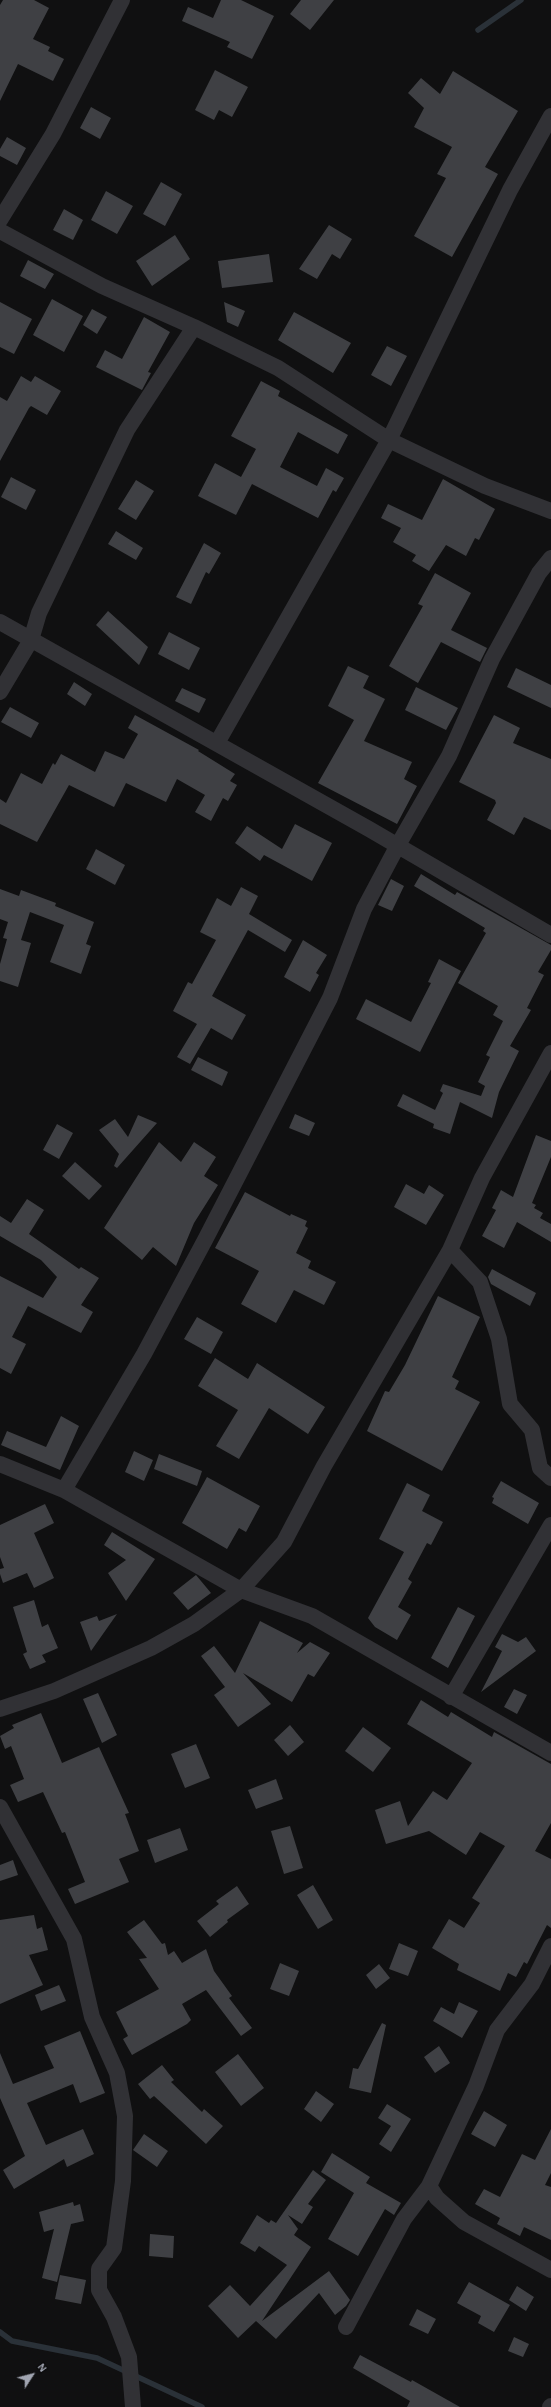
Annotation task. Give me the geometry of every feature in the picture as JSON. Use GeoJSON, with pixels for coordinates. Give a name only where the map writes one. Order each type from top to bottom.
{"type":"FeatureCollection","features":[{"type":"Feature","properties":{"kind":"street"},"geometry":{"type":"LineString","coordinates":[[0,220],[53,134],[122,0]]}},
{"type":"Feature","properties":{"kind":"street"},"geometry":{"type":"LineString","coordinates":[[217,743],[389,440],[510,190],[551,116]]}},
{"type":"Feature","properties":{"kind":"street"},"geometry":{"type":"LineString","coordinates":[[0,232],[102,286],[194,327],[278,368],[389,440],[485,486],[551,511]]}},
{"type":"Feature","properties":{"kind":"street"},"geometry":{"type":"LineString","coordinates":[[0,692],[31,640],[39,613],[127,430],[194,327]]}},
{"type":"Feature","properties":{"kind":"street"},"geometry":{"type":"LineString","coordinates":[[64,1490],[144,1354],[205,1240],[330,998],[364,909],[398,845],[449,756],[492,659],[539,572],[551,558]]}},
{"type":"Feature","properties":{"kind":"street"},"geometry":{"type":"LineString","coordinates":[[0,622],[398,845],[551,935]]}},
{"type":"Feature","properties":{"kind":"street"},"geometry":{"type":"LineString","coordinates":[[0,1709],[54,1691],[150,1648],[194,1624],[240,1590],[284,1542],[324,1466],[450,1250],[482,1178],[551,1053]]}},
{"type":"Feature","properties":{"kind":"street"},"geometry":{"type":"LineString","coordinates":[[450,1250],[480,1282],[499,1339],[510,1404],[532,1430],[540,1468],[551,1478]]}},
{"type":"Feature","properties":{"kind":"street"},"geometry":{"type":"LineString","coordinates":[[0,1464],[64,1490],[240,1590],[312,1616],[551,1753]]}},
{"type":"Feature","properties":{"kind":"street"},"geometry":{"type":"LineString","coordinates":[[451,1697],[551,1525]]}},
{"type":"Feature","properties":{"kind":"street"},"geometry":{"type":"LineString","coordinates":[[0,1807],[74,1939],[92,2017],[116,2073],[125,2116],[123,2181],[114,2248],[99,2269],[99,2290],[114,2317],[129,2357],[133,2407]]}},
{"type":"Feature","properties":{"kind":"street"},"geometry":{"type":"LineString","coordinates":[[346,2328],[404,2219],[429,2186],[476,2086],[497,2030],[532,1984],[551,1946]]}},
{"type":"Feature","properties":{"kind":"street"},"geometry":{"type":"LineString","coordinates":[[429,2186],[437,2198],[464,2222],[551,2270]]}},
{"type":"Feature","properties":{"kind":"building"},"geometry":{"type":"Polygon","coordinates":[[[3,0],[34,0],[49,8],[33,39],[50,47],[48,51],[64,59],[53,81],[18,64],[0,101],[0,5],[3,0]]]}},
{"type":"Feature","properties":{"kind":"building"},"geometry":{"type":"Polygon","coordinates":[[[221,0],[241,0],[274,16],[252,59],[227,47],[230,42],[182,21],[188,7],[213,18],[221,0]]]}},
{"type":"Feature","properties":{"kind":"building"},"geometry":{"type":"Polygon","coordinates":[[[301,0],[334,0],[310,30],[290,14],[301,0]]]}},
{"type":"Feature","properties":{"kind":"building"},"geometry":{"type":"Polygon","coordinates":[[[215,70],[248,87],[232,117],[219,110],[214,120],[195,110],[215,70]]]}},
{"type":"Feature","properties":{"kind":"building"},"geometry":{"type":"Polygon","coordinates":[[[453,71],[518,111],[485,167],[498,174],[452,257],[414,236],[446,178],[437,174],[452,147],[414,127],[424,108],[408,93],[421,78],[440,94],[453,71]]]}},
{"type":"Feature","properties":{"kind":"building"},"geometry":{"type":"Polygon","coordinates":[[[91,107],[111,118],[100,139],[80,128],[91,107]]]}},
{"type":"Feature","properties":{"kind":"building"},"geometry":{"type":"Polygon","coordinates":[[[7,137],[26,148],[17,165],[0,156],[0,149],[7,137]]]}},
{"type":"Feature","properties":{"kind":"building"},"geometry":{"type":"Polygon","coordinates":[[[161,182],[182,194],[165,226],[143,214],[161,182]]]}},
{"type":"Feature","properties":{"kind":"building"},"geometry":{"type":"Polygon","coordinates":[[[106,191],[133,206],[117,234],[91,220],[106,191]]]}},
{"type":"Feature","properties":{"kind":"building"},"geometry":{"type":"Polygon","coordinates":[[[64,209],[83,220],[73,240],[53,230],[64,209]]]}},
{"type":"Feature","properties":{"kind":"building"},"geometry":{"type":"Polygon","coordinates":[[[329,225],[352,239],[340,259],[332,254],[317,279],[299,269],[329,225]]]}},
{"type":"Feature","properties":{"kind":"building"},"geometry":{"type":"Polygon","coordinates":[[[175,235],[190,259],[152,286],[136,261],[175,235]]]}},
{"type":"Feature","properties":{"kind":"building"},"geometry":{"type":"Polygon","coordinates":[[[269,254],[273,282],[222,288],[218,261],[269,254]]]}},
{"type":"Feature","properties":{"kind":"building"},"geometry":{"type":"Polygon","coordinates":[[[28,260],[54,274],[45,289],[20,276],[28,260]]]}},
{"type":"Feature","properties":{"kind":"building"},"geometry":{"type":"Polygon","coordinates":[[[52,299],[83,316],[64,352],[33,335],[52,299]]]}},
{"type":"Feature","properties":{"kind":"building"},"geometry":{"type":"Polygon","coordinates":[[[0,302],[32,319],[14,354],[0,347],[0,302]]]}},
{"type":"Feature","properties":{"kind":"building"},"geometry":{"type":"Polygon","coordinates":[[[224,302],[245,311],[238,327],[227,322],[224,302]]]}},
{"type":"Feature","properties":{"kind":"building"},"geometry":{"type":"Polygon","coordinates":[[[92,309],[107,317],[97,334],[83,325],[92,309]]]}},
{"type":"Feature","properties":{"kind":"building"},"geometry":{"type":"Polygon","coordinates":[[[294,312],[351,343],[333,373],[278,340],[294,312]]]}},
{"type":"Feature","properties":{"kind":"building"},"geometry":{"type":"Polygon","coordinates":[[[144,317],[170,332],[148,372],[151,373],[142,390],[96,367],[105,350],[122,359],[144,317]]]}},
{"type":"Feature","properties":{"kind":"building"},"geometry":{"type":"Polygon","coordinates":[[[387,346],[407,356],[391,386],[371,375],[387,346]]]}},
{"type":"Feature","properties":{"kind":"building"},"geometry":{"type":"Polygon","coordinates":[[[21,376],[31,382],[35,376],[61,391],[47,415],[31,406],[29,408],[0,461],[0,397],[7,401],[21,376]]]}},
{"type":"Feature","properties":{"kind":"building"},"geometry":{"type":"Polygon","coordinates":[[[261,381],[280,391],[278,396],[348,435],[338,454],[298,432],[280,467],[317,486],[326,468],[344,478],[336,492],[333,490],[318,518],[252,484],[236,515],[198,496],[215,463],[241,477],[256,449],[231,436],[261,381]]]}},
{"type":"Feature","properties":{"kind":"building"},"geometry":{"type":"Polygon","coordinates":[[[11,477],[36,490],[26,510],[1,497],[11,477]]]}},
{"type":"Feature","properties":{"kind":"building"},"geometry":{"type":"Polygon","coordinates":[[[443,479],[495,509],[479,540],[475,538],[466,556],[446,545],[429,571],[412,561],[416,555],[393,542],[401,528],[381,518],[388,504],[422,520],[443,479]]]}},
{"type":"Feature","properties":{"kind":"building"},"geometry":{"type":"Polygon","coordinates":[[[136,480],[154,491],[136,520],[118,509],[136,480]]]}},
{"type":"Feature","properties":{"kind":"building"},"geometry":{"type":"Polygon","coordinates":[[[116,531],[143,548],[136,560],[108,544],[116,531]]]}},
{"type":"Feature","properties":{"kind":"building"},"geometry":{"type":"Polygon","coordinates":[[[204,543],[221,553],[209,574],[206,572],[191,604],[176,597],[204,543]]]}},
{"type":"Feature","properties":{"kind":"building"},"geometry":{"type":"Polygon","coordinates":[[[435,573],[471,593],[451,630],[487,648],[480,662],[441,642],[418,683],[389,666],[423,606],[418,604],[435,573]]]}},
{"type":"Feature","properties":{"kind":"building"},"geometry":{"type":"Polygon","coordinates":[[[108,611],[148,647],[139,665],[96,625],[108,611]]]}},
{"type":"Feature","properties":{"kind":"building"},"geometry":{"type":"Polygon","coordinates":[[[169,632],[200,648],[189,670],[158,654],[169,632]]]}},
{"type":"Feature","properties":{"kind":"building"},"geometry":{"type":"Polygon","coordinates":[[[348,666],[369,676],[363,688],[385,699],[364,741],[412,762],[404,779],[417,786],[397,824],[318,783],[354,720],[328,706],[348,666]]]}},
{"type":"Feature","properties":{"kind":"building"},"geometry":{"type":"Polygon","coordinates":[[[516,668],[551,685],[551,708],[507,687],[516,668]]]}},
{"type":"Feature","properties":{"kind":"building"},"geometry":{"type":"Polygon","coordinates":[[[74,682],[92,694],[85,706],[67,694],[74,682]]]}},
{"type":"Feature","properties":{"kind":"building"},"geometry":{"type":"Polygon","coordinates":[[[416,687],[458,708],[446,730],[405,710],[416,687]]]}},
{"type":"Feature","properties":{"kind":"building"},"geometry":{"type":"Polygon","coordinates":[[[182,688],[206,699],[199,713],[175,701],[182,688]]]}},
{"type":"Feature","properties":{"kind":"building"},"geometry":{"type":"Polygon","coordinates":[[[10,707],[39,723],[31,738],[1,722],[10,707]]]}},
{"type":"Feature","properties":{"kind":"building"},"geometry":{"type":"Polygon","coordinates":[[[135,715],[199,750],[198,751],[235,774],[230,781],[237,785],[228,801],[223,798],[211,821],[195,812],[205,795],[177,779],[166,802],[126,783],[114,807],[69,785],[37,842],[0,824],[0,799],[6,803],[21,773],[42,784],[53,763],[55,765],[61,754],[95,772],[105,751],[124,759],[138,734],[128,728],[135,715]]]}},
{"type":"Feature","properties":{"kind":"building"},"geometry":{"type":"Polygon","coordinates":[[[494,715],[520,728],[513,743],[551,759],[551,830],[524,817],[514,835],[487,820],[496,803],[495,800],[459,782],[494,715]]]}},
{"type":"Feature","properties":{"kind":"building"},"geometry":{"type":"Polygon","coordinates":[[[295,824],[332,843],[312,881],[264,855],[260,861],[235,843],[247,826],[282,849],[295,824]]]}},
{"type":"Feature","properties":{"kind":"building"},"geometry":{"type":"Polygon","coordinates":[[[96,849],[125,865],[115,885],[86,869],[96,849]]]}},
{"type":"Feature","properties":{"kind":"building"},"geometry":{"type":"Polygon","coordinates":[[[421,874],[455,895],[457,892],[551,945],[551,950],[538,972],[544,975],[527,1008],[531,1010],[510,1046],[519,1051],[499,1092],[492,1118],[460,1102],[450,1134],[433,1128],[434,1124],[397,1106],[403,1094],[435,1110],[443,1093],[440,1091],[443,1084],[481,1096],[485,1086],[478,1082],[490,1057],[486,1055],[503,1021],[493,1015],[498,1006],[458,983],[486,933],[483,931],[485,928],[414,886],[421,874]]]}},
{"type":"Feature","properties":{"kind":"building"},"geometry":{"type":"Polygon","coordinates":[[[391,879],[404,886],[392,911],[378,905],[391,879]]]}},
{"type":"Feature","properties":{"kind":"building"},"geometry":{"type":"Polygon","coordinates":[[[241,887],[258,896],[249,914],[292,940],[285,952],[248,930],[212,996],[246,1015],[232,1040],[211,1028],[190,1064],[177,1057],[197,1024],[173,1011],[188,982],[192,984],[216,940],[200,932],[217,898],[231,906],[241,887]]]}},
{"type":"Feature","properties":{"kind":"building"},"geometry":{"type":"Polygon","coordinates":[[[0,889],[19,896],[21,890],[56,903],[55,906],[94,922],[86,944],[91,946],[81,974],[50,962],[64,925],[30,912],[21,940],[31,943],[18,987],[0,981],[0,964],[7,939],[3,938],[8,922],[0,919],[0,889]]]}},
{"type":"Feature","properties":{"kind":"building"},"geometry":{"type":"Polygon","coordinates":[[[303,940],[327,955],[316,973],[319,975],[310,992],[284,977],[303,940]]]}},
{"type":"Feature","properties":{"kind":"building"},"geometry":{"type":"Polygon","coordinates":[[[439,959],[461,971],[420,1052],[356,1019],[366,999],[411,1022],[431,983],[428,982],[439,959]]]}},
{"type":"Feature","properties":{"kind":"building"},"geometry":{"type":"Polygon","coordinates":[[[198,1057],[228,1072],[222,1086],[191,1070],[198,1057]]]}},
{"type":"Feature","properties":{"kind":"building"},"geometry":{"type":"Polygon","coordinates":[[[295,1114],[315,1123],[309,1136],[289,1128],[295,1114]]]}},
{"type":"Feature","properties":{"kind":"building"},"geometry":{"type":"Polygon","coordinates":[[[138,1115],[157,1123],[117,1168],[114,1166],[119,1154],[99,1130],[115,1119],[128,1137],[138,1115]]]}},
{"type":"Feature","properties":{"kind":"building"},"geometry":{"type":"Polygon","coordinates":[[[57,1124],[73,1133],[59,1159],[43,1150],[57,1124]]]}},
{"type":"Feature","properties":{"kind":"building"},"geometry":{"type":"Polygon","coordinates":[[[536,1135],[551,1141],[551,1157],[532,1203],[536,1205],[534,1208],[543,1213],[540,1218],[551,1224],[551,1242],[517,1222],[504,1248],[482,1236],[496,1210],[492,1208],[501,1190],[513,1197],[536,1135]]]}},
{"type":"Feature","properties":{"kind":"building"},"geometry":{"type":"Polygon","coordinates":[[[159,1142],[181,1162],[194,1142],[216,1157],[204,1176],[218,1185],[194,1223],[176,1266],[153,1247],[142,1260],[104,1228],[159,1142]]]}},
{"type":"Feature","properties":{"kind":"building"},"geometry":{"type":"Polygon","coordinates":[[[75,1162],[102,1186],[89,1200],[62,1176],[75,1162]]]}},
{"type":"Feature","properties":{"kind":"building"},"geometry":{"type":"Polygon","coordinates":[[[406,1184],[424,1194],[429,1185],[444,1195],[426,1225],[394,1207],[406,1184]]]}},
{"type":"Feature","properties":{"kind":"building"},"geometry":{"type":"Polygon","coordinates":[[[245,1192],[290,1216],[291,1214],[307,1221],[305,1226],[308,1228],[296,1253],[311,1261],[308,1268],[336,1282],[324,1305],[294,1290],[276,1323],[241,1304],[259,1271],[215,1248],[245,1192]]]}},
{"type":"Feature","properties":{"kind":"building"},"geometry":{"type":"Polygon","coordinates":[[[27,1199],[44,1210],[29,1234],[79,1269],[81,1267],[99,1278],[81,1305],[93,1312],[81,1333],[28,1306],[12,1337],[26,1344],[11,1374],[0,1368],[0,1276],[43,1298],[57,1277],[41,1260],[0,1236],[0,1216],[11,1223],[27,1199]]]}},
{"type":"Feature","properties":{"kind":"building"},"geometry":{"type":"Polygon","coordinates":[[[492,1269],[536,1293],[530,1306],[491,1284],[488,1277],[492,1269]]]}},
{"type":"Feature","properties":{"kind":"building"},"geometry":{"type":"Polygon","coordinates":[[[438,1296],[480,1317],[452,1377],[459,1381],[455,1389],[480,1402],[442,1471],[367,1431],[385,1391],[389,1392],[405,1365],[438,1296]]]}},
{"type":"Feature","properties":{"kind":"building"},"geometry":{"type":"Polygon","coordinates":[[[197,1317],[223,1332],[211,1354],[184,1339],[197,1317]]]}},
{"type":"Feature","properties":{"kind":"building"},"geometry":{"type":"Polygon","coordinates":[[[215,1358],[248,1379],[257,1363],[325,1407],[308,1434],[269,1408],[239,1459],[216,1446],[238,1410],[198,1386],[215,1358]]]}},
{"type":"Feature","properties":{"kind":"building"},"geometry":{"type":"Polygon","coordinates":[[[61,1416],[79,1426],[60,1470],[1,1445],[7,1431],[46,1447],[61,1416]]]}},
{"type":"Feature","properties":{"kind":"building"},"geometry":{"type":"Polygon","coordinates":[[[134,1451],[153,1460],[144,1481],[125,1472],[134,1451]]]}},
{"type":"Feature","properties":{"kind":"building"},"geometry":{"type":"Polygon","coordinates":[[[159,1454],[202,1471],[197,1486],[154,1469],[159,1454]]]}},
{"type":"Feature","properties":{"kind":"building"},"geometry":{"type":"Polygon","coordinates":[[[207,1477],[260,1506],[246,1532],[239,1528],[227,1549],[182,1523],[207,1477]]]}},
{"type":"Feature","properties":{"kind":"building"},"geometry":{"type":"Polygon","coordinates":[[[501,1481],[539,1503],[528,1524],[492,1503],[494,1498],[492,1497],[501,1481]]]}},
{"type":"Feature","properties":{"kind":"building"},"geometry":{"type":"Polygon","coordinates":[[[407,1483],[430,1495],[422,1511],[443,1522],[431,1545],[427,1543],[408,1579],[412,1582],[398,1607],[411,1615],[397,1640],[375,1627],[368,1618],[404,1552],[379,1539],[407,1483]]]}},
{"type":"Feature","properties":{"kind":"building"},"geometry":{"type":"Polygon","coordinates":[[[45,1504],[54,1523],[34,1533],[54,1578],[34,1588],[27,1573],[3,1583],[0,1574],[0,1569],[4,1568],[0,1557],[0,1525],[45,1504]]]}},
{"type":"Feature","properties":{"kind":"building"},"geometry":{"type":"Polygon","coordinates":[[[112,1532],[155,1559],[126,1601],[108,1573],[126,1560],[104,1545],[112,1532]]]}},
{"type":"Feature","properties":{"kind":"building"},"geometry":{"type":"Polygon","coordinates":[[[196,1575],[211,1593],[188,1610],[173,1593],[196,1575]]]}},
{"type":"Feature","properties":{"kind":"building"},"geometry":{"type":"Polygon","coordinates":[[[34,1600],[42,1627],[48,1624],[58,1648],[42,1655],[46,1662],[30,1669],[23,1654],[27,1652],[13,1607],[34,1600]]]}},
{"type":"Feature","properties":{"kind":"building"},"geometry":{"type":"Polygon","coordinates":[[[458,1607],[475,1616],[448,1668],[431,1658],[458,1607]]]}},
{"type":"Feature","properties":{"kind":"building"},"geometry":{"type":"Polygon","coordinates":[[[117,1614],[91,1651],[80,1622],[97,1616],[99,1621],[117,1614]]]}},
{"type":"Feature","properties":{"kind":"building"},"geometry":{"type":"Polygon","coordinates":[[[260,1621],[303,1643],[297,1653],[310,1642],[330,1653],[314,1677],[308,1674],[292,1702],[243,1673],[271,1704],[238,1727],[214,1695],[225,1687],[201,1656],[214,1646],[235,1673],[260,1621]]]}},
{"type":"Feature","properties":{"kind":"building"},"geometry":{"type":"Polygon","coordinates":[[[502,1634],[518,1642],[526,1637],[536,1651],[481,1692],[502,1651],[495,1647],[502,1634]]]}},
{"type":"Feature","properties":{"kind":"building"},"geometry":{"type":"Polygon","coordinates":[[[514,1689],[527,1695],[517,1714],[504,1707],[514,1689]]]}},
{"type":"Feature","properties":{"kind":"building"},"geometry":{"type":"Polygon","coordinates":[[[98,1693],[117,1735],[102,1743],[83,1699],[98,1693]]]}},
{"type":"Feature","properties":{"kind":"building"},"geometry":{"type":"Polygon","coordinates":[[[421,1700],[448,1717],[451,1712],[492,1737],[494,1732],[551,1764],[551,1823],[535,1851],[551,1859],[551,1928],[547,1925],[527,1964],[524,1962],[516,1977],[508,1973],[500,1991],[457,1970],[459,1964],[432,1948],[449,1919],[464,1928],[480,1903],[472,1898],[505,1846],[480,1832],[466,1855],[429,1831],[386,1844],[375,1810],[400,1801],[408,1826],[433,1791],[447,1800],[472,1763],[407,1724],[421,1700]]]}},
{"type":"Feature","properties":{"kind":"building"},"geometry":{"type":"Polygon","coordinates":[[[41,1713],[62,1763],[99,1747],[129,1813],[125,1814],[139,1851],[119,1859],[129,1882],[75,1904],[68,1889],[85,1882],[65,1832],[62,1833],[43,1792],[18,1802],[10,1785],[24,1779],[11,1746],[5,1749],[0,1736],[14,1728],[12,1725],[41,1713]]]}},
{"type":"Feature","properties":{"kind":"building"},"geometry":{"type":"Polygon","coordinates":[[[290,1725],[304,1742],[288,1756],[274,1740],[290,1725]]]}},
{"type":"Feature","properties":{"kind":"building"},"geometry":{"type":"Polygon","coordinates":[[[363,1727],[391,1748],[373,1772],[345,1751],[363,1727]]]}},
{"type":"Feature","properties":{"kind":"building"},"geometry":{"type":"Polygon","coordinates":[[[196,1744],[210,1778],[185,1788],[171,1754],[196,1744]]]}},
{"type":"Feature","properties":{"kind":"building"},"geometry":{"type":"Polygon","coordinates":[[[276,1779],[283,1799],[256,1809],[248,1790],[276,1779]]]}},
{"type":"Feature","properties":{"kind":"building"},"geometry":{"type":"Polygon","coordinates":[[[290,1826],[303,1868],[284,1874],[271,1831],[290,1826]]]}},
{"type":"Feature","properties":{"kind":"building"},"geometry":{"type":"Polygon","coordinates":[[[180,1828],[188,1850],[155,1863],[147,1840],[180,1828]]]}},
{"type":"Feature","properties":{"kind":"building"},"geometry":{"type":"Polygon","coordinates":[[[13,1860],[18,1875],[0,1881],[0,1865],[13,1860]]]}},
{"type":"Feature","properties":{"kind":"building"},"geometry":{"type":"Polygon","coordinates":[[[313,1885],[333,1920],[318,1929],[297,1895],[313,1885]]]}},
{"type":"Feature","properties":{"kind":"building"},"geometry":{"type":"Polygon","coordinates":[[[237,1886],[249,1904],[227,1920],[228,1922],[210,1937],[197,1921],[219,1904],[216,1901],[237,1886]]]}},
{"type":"Feature","properties":{"kind":"building"},"geometry":{"type":"Polygon","coordinates":[[[34,1915],[37,1929],[42,1927],[48,1950],[29,1955],[43,1985],[0,2004],[0,1920],[34,1915]]]}},
{"type":"Feature","properties":{"kind":"building"},"geometry":{"type":"Polygon","coordinates":[[[144,1920],[162,1944],[165,1943],[168,1955],[174,1951],[182,1963],[206,1949],[214,1971],[232,1996],[229,1998],[252,2028],[241,2036],[206,1990],[182,2004],[191,2020],[187,2024],[132,2055],[123,2039],[128,2036],[116,2012],[159,1989],[139,1959],[147,1958],[127,1932],[144,1920]]]}},
{"type":"Feature","properties":{"kind":"building"},"geometry":{"type":"Polygon","coordinates":[[[399,1943],[418,1951],[408,1976],[389,1969],[399,1943]]]}},
{"type":"Feature","properties":{"kind":"building"},"geometry":{"type":"Polygon","coordinates":[[[280,1963],[299,1971],[289,1996],[270,1989],[280,1963]]]}},
{"type":"Feature","properties":{"kind":"building"},"geometry":{"type":"Polygon","coordinates":[[[379,1964],[390,1978],[376,1989],[366,1975],[379,1964]]]}},
{"type":"Feature","properties":{"kind":"building"},"geometry":{"type":"Polygon","coordinates":[[[59,1985],[66,2001],[41,2011],[35,1995],[59,1985]]]}},
{"type":"Feature","properties":{"kind":"building"},"geometry":{"type":"Polygon","coordinates":[[[459,2002],[478,2011],[462,2038],[433,2021],[441,2007],[454,2014],[459,2002]]]}},
{"type":"Feature","properties":{"kind":"building"},"geometry":{"type":"Polygon","coordinates":[[[382,2023],[386,2025],[371,2093],[349,2088],[353,2068],[358,2069],[382,2023]]]}},
{"type":"Feature","properties":{"kind":"building"},"geometry":{"type":"Polygon","coordinates":[[[80,2031],[105,2093],[80,2103],[73,2084],[27,2103],[46,2145],[83,2129],[94,2154],[67,2167],[64,2159],[14,2189],[3,2170],[25,2156],[0,2098],[0,2053],[13,2084],[54,2068],[44,2046],[80,2031]]]}},
{"type":"Feature","properties":{"kind":"building"},"geometry":{"type":"Polygon","coordinates":[[[439,2046],[450,2063],[435,2073],[424,2057],[439,2046]]]}},
{"type":"Feature","properties":{"kind":"building"},"geometry":{"type":"Polygon","coordinates":[[[238,2054],[264,2088],[241,2106],[215,2072],[238,2054]]]}},
{"type":"Feature","properties":{"kind":"building"},"geometry":{"type":"Polygon","coordinates":[[[162,2065],[174,2080],[171,2082],[202,2112],[204,2109],[223,2126],[206,2144],[154,2096],[150,2099],[138,2084],[162,2065]]]}},
{"type":"Feature","properties":{"kind":"building"},"geometry":{"type":"Polygon","coordinates":[[[316,2091],[334,2104],[321,2122],[304,2109],[316,2091]]]}},
{"type":"Feature","properties":{"kind":"building"},"geometry":{"type":"Polygon","coordinates":[[[387,2104],[411,2119],[391,2152],[379,2144],[391,2126],[378,2118],[387,2104]]]}},
{"type":"Feature","properties":{"kind":"building"},"geometry":{"type":"Polygon","coordinates":[[[484,2111],[507,2125],[495,2147],[471,2134],[484,2111]]]}},
{"type":"Feature","properties":{"kind":"building"},"geometry":{"type":"Polygon","coordinates":[[[551,2129],[551,2173],[545,2185],[551,2187],[551,2240],[524,2227],[520,2236],[497,2224],[500,2218],[475,2204],[484,2189],[500,2197],[522,2154],[535,2160],[551,2129]]]}},
{"type":"Feature","properties":{"kind":"building"},"geometry":{"type":"Polygon","coordinates":[[[144,2134],[168,2151],[157,2167],[133,2150],[144,2134]]]}},
{"type":"Feature","properties":{"kind":"building"},"geometry":{"type":"Polygon","coordinates":[[[332,2153],[370,2177],[366,2183],[401,2203],[394,2215],[385,2209],[358,2256],[328,2239],[354,2193],[321,2172],[332,2153]]]}},
{"type":"Feature","properties":{"kind":"building"},"geometry":{"type":"Polygon","coordinates":[[[313,2170],[326,2180],[308,2204],[313,2207],[302,2224],[288,2215],[298,2229],[294,2235],[311,2247],[262,2321],[329,2271],[350,2300],[346,2306],[335,2315],[319,2293],[276,2339],[256,2321],[238,2338],[208,2306],[230,2285],[250,2306],[287,2265],[259,2246],[255,2252],[240,2243],[257,2215],[269,2223],[271,2220],[276,2223],[313,2170]]]}},
{"type":"Feature","properties":{"kind":"building"},"geometry":{"type":"Polygon","coordinates":[[[73,2202],[74,2206],[80,2204],[84,2221],[71,2224],[57,2282],[42,2278],[54,2229],[44,2232],[39,2212],[73,2202]]]}},
{"type":"Feature","properties":{"kind":"building"},"geometry":{"type":"Polygon","coordinates":[[[150,2234],[174,2236],[173,2258],[149,2256],[150,2234]]]}},
{"type":"Feature","properties":{"kind":"building"},"geometry":{"type":"Polygon","coordinates":[[[60,2275],[86,2280],[81,2304],[55,2299],[60,2275]]]}},
{"type":"Feature","properties":{"kind":"building"},"geometry":{"type":"Polygon","coordinates":[[[469,2282],[510,2305],[494,2332],[478,2323],[481,2316],[457,2303],[469,2282]]]}},
{"type":"Feature","properties":{"kind":"building"},"geometry":{"type":"Polygon","coordinates":[[[517,2286],[534,2297],[526,2311],[509,2300],[517,2286]]]}},
{"type":"Feature","properties":{"kind":"building"},"geometry":{"type":"Polygon","coordinates":[[[417,2309],[436,2319],[428,2334],[409,2325],[417,2309]]]}},
{"type":"Feature","properties":{"kind":"building"},"geometry":{"type":"Polygon","coordinates":[[[514,2337],[529,2344],[523,2357],[508,2351],[514,2337]]]}},
{"type":"Feature","properties":{"kind":"building"},"geometry":{"type":"Polygon","coordinates":[[[360,2355],[411,2382],[412,2380],[460,2407],[407,2407],[410,2401],[353,2368],[360,2355]]]}},
{"type":"Feature","properties":{"kind":"waterway"},"geometry":{"type":"LineString","coordinates":[[478,30],[521,0]]}},
{"type":"Feature","properties":{"kind":"waterway"},"geometry":{"type":"LineString","coordinates":[[0,2332],[12,2341],[97,2358],[202,2407]]}}]}
